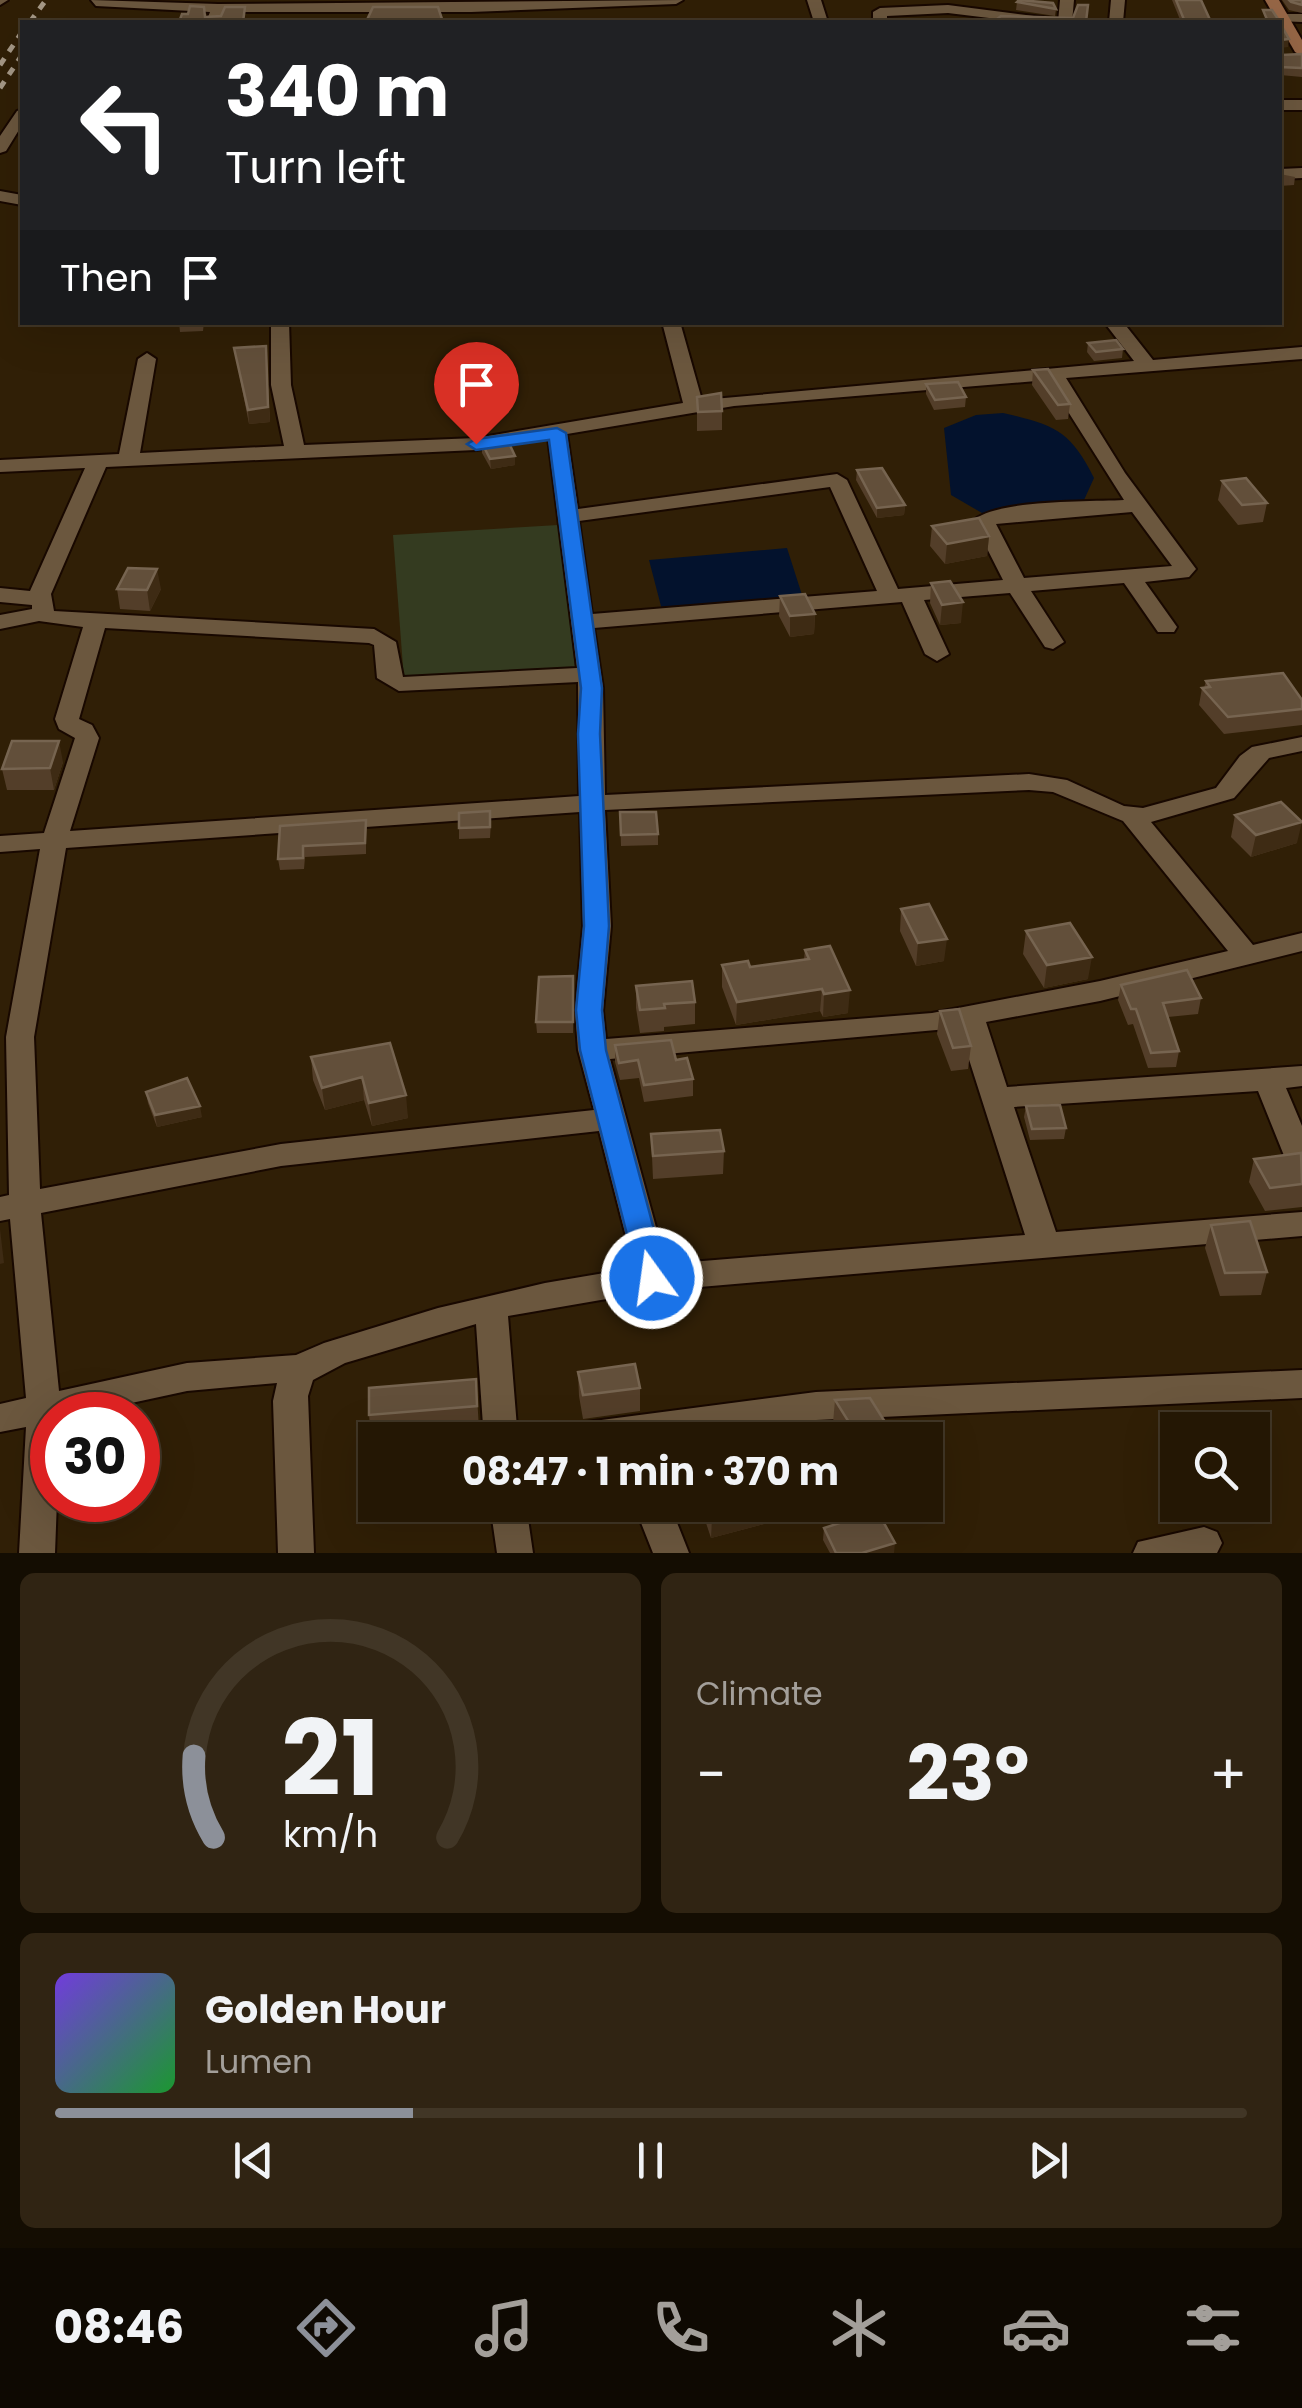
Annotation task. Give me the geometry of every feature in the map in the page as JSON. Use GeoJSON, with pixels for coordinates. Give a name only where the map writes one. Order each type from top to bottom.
{"type":"FeatureCollection","features":[{"type":"Feature","properties":{"kind":"street"},"geometry":{"type":"LineString","coordinates":[[95,5],[216,15],[303,4],[375,15],[676,0]]}},
{"type":"Feature","properties":{"kind":"street"},"geometry":{"type":"LineString","coordinates":[[1272,0],[1302,53]]}},
{"type":"Feature","properties":{"kind":"street"},"geometry":{"type":"LineString","coordinates":[[880,20],[882,11],[931,8],[1037,20]]}},
{"type":"Feature","properties":{"kind":"street"},"geometry":{"type":"LineString","coordinates":[[1283,18],[1302,18]]}},
{"type":"Feature","properties":{"kind":"street"},"geometry":{"type":"LineString","coordinates":[[0,148],[20,117]]}},
{"type":"Feature","properties":{"kind":"street"},"geometry":{"type":"LineString","coordinates":[[280,325],[281,385],[295,452]]}},
{"type":"Feature","properties":{"kind":"street"},"geometry":{"type":"LineString","coordinates":[[672,325],[694,406]]}},
{"type":"Feature","properties":{"kind":"street"},"geometry":{"type":"LineString","coordinates":[[1115,325],[1148,366]]}},
{"type":"Feature","properties":{"kind":"street"},"geometry":{"type":"LineString","coordinates":[[0,466],[476,444],[557,433],[694,406],[815,392],[1302,352]]}},
{"type":"Feature","properties":{"kind":"street"},"geometry":{"type":"LineString","coordinates":[[128,462],[146,359]]}},
{"type":"Feature","properties":{"kind":"street"},"geometry":{"type":"LineString","coordinates":[[584,622],[1174,574],[1184,569],[1138,506],[1054,374]]}},
{"type":"Feature","properties":{"kind":"street"},"geometry":{"type":"LineString","coordinates":[[557,433],[590,687],[596,926],[589,1010],[593,1050],[652,1278]]}},
{"type":"Feature","properties":{"kind":"street"},"geometry":{"type":"LineString","coordinates":[[0,622],[41,605],[97,463]]}},
{"type":"Feature","properties":{"kind":"street"},"geometry":{"type":"LineString","coordinates":[[570,516],[837,480],[900,596],[937,654]]}},
{"type":"Feature","properties":{"kind":"street"},"geometry":{"type":"LineString","coordinates":[[1054,642],[984,526],[988,517],[1138,506]]}},
{"type":"Feature","properties":{"kind":"street"},"geometry":{"type":"LineString","coordinates":[[1131,577],[1166,626]]}},
{"type":"Feature","properties":{"kind":"street"},"geometry":{"type":"LineString","coordinates":[[0,595],[41,605],[49,618],[374,636],[385,642],[390,678],[400,684],[590,687]]}},
{"type":"Feature","properties":{"kind":"street"},"geometry":{"type":"LineString","coordinates":[[41,1392],[12,1207],[10,1038],[54,841],[85,746],[83,730],[67,719],[96,620]]}},
{"type":"Feature","properties":{"kind":"street"},"geometry":{"type":"LineString","coordinates":[[1132,816],[1213,798],[1225,792],[1249,760],[1261,752],[1302,744]]}},
{"type":"Feature","properties":{"kind":"street"},"geometry":{"type":"LineString","coordinates":[[0,844],[592,803],[1030,782],[1069,788],[1132,816],[1247,955]]}},
{"type":"Feature","properties":{"kind":"street"},"geometry":{"type":"LineString","coordinates":[[593,1050],[932,1023],[1100,991],[1302,942]]}},
{"type":"Feature","properties":{"kind":"street"},"geometry":{"type":"LineString","coordinates":[[970,1016],[1044,1244]]}},
{"type":"Feature","properties":{"kind":"street"},"geometry":{"type":"LineString","coordinates":[[996,1098],[1302,1076]]}},
{"type":"Feature","properties":{"kind":"street"},"geometry":{"type":"LineString","coordinates":[[1268,1080],[1302,1163]]}},
{"type":"Feature","properties":{"kind":"street"},"geometry":{"type":"LineString","coordinates":[[12,1207],[281,1155],[612,1119]]}},
{"type":"Feature","properties":{"kind":"street"},"geometry":{"type":"LineString","coordinates":[[296,1553],[290,1401],[293,1383],[301,1369],[322,1357],[398,1332],[577,1289],[652,1278],[1302,1224]]}},
{"type":"Feature","properties":{"kind":"street"},"geometry":{"type":"LineString","coordinates":[[492,1308],[501,1422]]}},
{"type":"Feature","properties":{"kind":"street"},"geometry":{"type":"LineString","coordinates":[[123,1392],[216,1372],[257,1367],[301,1369]]}},
{"type":"Feature","properties":{"kind":"street"},"geometry":{"type":"LineString","coordinates":[[714,1422],[816,1406],[1302,1384]]}},
{"type":"Feature","properties":{"kind":"street"},"geometry":{"type":"LineString","coordinates":[[0,1418],[30,1412]]}},
{"type":"Feature","properties":{"kind":"street"},"geometry":{"type":"LineString","coordinates":[[37,1553],[39,1522]]}},
{"type":"Feature","properties":{"kind":"street"},"geometry":{"type":"LineString","coordinates":[[511,1522],[516,1553]]}},
{"type":"Feature","properties":{"kind":"street"},"geometry":{"type":"LineString","coordinates":[[659,1522],[671,1553]]}},
{"type":"Feature","properties":{"kind":"street"},"geometry":{"type":"LineString","coordinates":[[1151,1553],[1204,1543]]}},
{"type":"Feature","properties":{"kind":"green space"},"geometry":{"type":"Polygon","coordinates":[[[558,525],[575,667],[404,680],[393,535],[558,525]]]}},
{"type":"Feature","properties":{"kind":"water"},"geometry":{"type":"Polygon","coordinates":[[[1003,413],[1048,426],[1077,449],[1094,478],[1084,500],[982,513],[951,495],[944,428],[976,415],[1003,413]]]}},
{"type":"Feature","properties":{"kind":"water"},"geometry":{"type":"Polygon","coordinates":[[[787,548],[803,598],[662,610],[649,560],[787,548]]]}},
{"type":"Feature","properties":{"kind":"building"},"geometry":{"type":"Polygon","coordinates":[[[1176,0],[1201,0],[1210,20],[1184,20],[1176,0]]]}},
{"type":"Feature","properties":{"kind":"building"},"geometry":{"type":"Polygon","coordinates":[[[1017,2],[1053,3],[1056,9],[1017,2]]]}},
{"type":"Feature","properties":{"kind":"building"},"geometry":{"type":"Polygon","coordinates":[[[1078,5],[1088,5],[1086,20],[996,20],[1001,16],[1073,18],[1078,5]]]}},
{"type":"Feature","properties":{"kind":"building"},"geometry":{"type":"Polygon","coordinates":[[[190,6],[204,7],[205,17],[221,16],[225,7],[245,7],[243,20],[180,20],[182,14],[188,14],[190,6]]]}},
{"type":"Feature","properties":{"kind":"building"},"geometry":{"type":"Polygon","coordinates":[[[373,7],[438,7],[442,20],[367,20],[373,7]]]}},
{"type":"Feature","properties":{"kind":"building"},"geometry":{"type":"Polygon","coordinates":[[[1263,10],[1272,10],[1279,20],[1267,20],[1263,10]]]}},
{"type":"Feature","properties":{"kind":"building"},"geometry":{"type":"Polygon","coordinates":[[[1302,54],[1302,68],[1282,67],[1282,55],[1302,54]]]}},
{"type":"Feature","properties":{"kind":"building"},"geometry":{"type":"Polygon","coordinates":[[[1116,340],[1123,349],[1096,352],[1088,343],[1116,340]]]}},
{"type":"Feature","properties":{"kind":"building"},"geometry":{"type":"Polygon","coordinates":[[[266,346],[268,407],[248,410],[234,348],[266,346]]]}},
{"type":"Feature","properties":{"kind":"building"},"geometry":{"type":"Polygon","coordinates":[[[1048,369],[1070,404],[1058,405],[1033,370],[1048,369]]]}},
{"type":"Feature","properties":{"kind":"building"},"geometry":{"type":"Polygon","coordinates":[[[958,382],[966,397],[935,400],[926,384],[958,382]]]}},
{"type":"Feature","properties":{"kind":"building"},"geometry":{"type":"Polygon","coordinates":[[[721,393],[722,411],[698,412],[697,397],[721,393]]]}},
{"type":"Feature","properties":{"kind":"building"},"geometry":{"type":"Polygon","coordinates":[[[507,439],[515,456],[490,459],[482,443],[507,439]]]}},
{"type":"Feature","properties":{"kind":"building"},"geometry":{"type":"Polygon","coordinates":[[[882,468],[905,505],[877,508],[857,470],[882,468]]]}},
{"type":"Feature","properties":{"kind":"building"},"geometry":{"type":"Polygon","coordinates":[[[1246,478],[1267,503],[1242,505],[1222,481],[1246,478]]]}},
{"type":"Feature","properties":{"kind":"building"},"geometry":{"type":"Polygon","coordinates":[[[979,518],[989,536],[947,544],[932,526],[979,518]]]}},
{"type":"Feature","properties":{"kind":"building"},"geometry":{"type":"Polygon","coordinates":[[[128,568],[157,569],[147,590],[117,589],[128,568]]]}},
{"type":"Feature","properties":{"kind":"building"},"geometry":{"type":"Polygon","coordinates":[[[950,581],[963,602],[942,605],[931,583],[950,581]]]}},
{"type":"Feature","properties":{"kind":"building"},"geometry":{"type":"Polygon","coordinates":[[[805,594],[815,614],[790,616],[780,596],[805,594]]]}},
{"type":"Feature","properties":{"kind":"building"},"geometry":{"type":"Polygon","coordinates":[[[1283,673],[1302,700],[1302,709],[1228,717],[1202,688],[1210,687],[1206,681],[1283,673]]]}},
{"type":"Feature","properties":{"kind":"building"},"geometry":{"type":"Polygon","coordinates":[[[12,741],[59,741],[50,768],[2,769],[12,741]]]}},
{"type":"Feature","properties":{"kind":"building"},"geometry":{"type":"Polygon","coordinates":[[[1281,802],[1302,822],[1256,835],[1235,815],[1281,802]]]}},
{"type":"Feature","properties":{"kind":"building"},"geometry":{"type":"Polygon","coordinates":[[[490,811],[490,827],[459,828],[459,813],[490,811]]]}},
{"type":"Feature","properties":{"kind":"building"},"geometry":{"type":"Polygon","coordinates":[[[620,812],[656,812],[658,834],[621,835],[620,812]]]}},
{"type":"Feature","properties":{"kind":"building"},"geometry":{"type":"Polygon","coordinates":[[[366,820],[365,843],[303,846],[303,858],[278,859],[280,826],[366,820]]]}},
{"type":"Feature","properties":{"kind":"building"},"geometry":{"type":"Polygon","coordinates":[[[929,904],[947,939],[918,943],[901,909],[929,904]]]}},
{"type":"Feature","properties":{"kind":"building"},"geometry":{"type":"Polygon","coordinates":[[[1070,923],[1092,957],[1047,965],[1026,931],[1070,923]]]}},
{"type":"Feature","properties":{"kind":"building"},"geometry":{"type":"Polygon","coordinates":[[[830,946],[850,990],[824,994],[822,989],[737,1002],[722,965],[748,961],[750,967],[809,959],[805,950],[830,946]]]}},
{"type":"Feature","properties":{"kind":"building"},"geometry":{"type":"Polygon","coordinates":[[[1187,970],[1201,998],[1163,1003],[1179,1051],[1151,1053],[1136,1009],[1131,1009],[1121,985],[1187,970]]]}},
{"type":"Feature","properties":{"kind":"building"},"geometry":{"type":"Polygon","coordinates":[[[573,976],[573,1022],[536,1022],[539,977],[573,976]]]}},
{"type":"Feature","properties":{"kind":"building"},"geometry":{"type":"Polygon","coordinates":[[[692,981],[695,1002],[640,1010],[636,986],[692,981]]]}},
{"type":"Feature","properties":{"kind":"building"},"geometry":{"type":"Polygon","coordinates":[[[959,1009],[971,1046],[953,1048],[940,1011],[959,1009]]]}},
{"type":"Feature","properties":{"kind":"building"},"geometry":{"type":"Polygon","coordinates":[[[671,1040],[676,1060],[687,1058],[693,1079],[644,1085],[638,1060],[619,1063],[615,1045],[671,1040]]]}},
{"type":"Feature","properties":{"kind":"building"},"geometry":{"type":"Polygon","coordinates":[[[390,1043],[406,1095],[369,1103],[362,1077],[322,1088],[311,1057],[390,1043]]]}},
{"type":"Feature","properties":{"kind":"building"},"geometry":{"type":"Polygon","coordinates":[[[187,1078],[200,1106],[155,1115],[146,1092],[187,1078]]]}},
{"type":"Feature","properties":{"kind":"building"},"geometry":{"type":"Polygon","coordinates":[[[1060,1105],[1066,1128],[1032,1129],[1026,1106],[1060,1105]]]}},
{"type":"Feature","properties":{"kind":"building"},"geometry":{"type":"Polygon","coordinates":[[[720,1130],[724,1151],[653,1156],[651,1134],[720,1130]]]}},
{"type":"Feature","properties":{"kind":"building"},"geometry":{"type":"Polygon","coordinates":[[[1301,1153],[1302,1184],[1270,1188],[1254,1159],[1301,1153]]]}},
{"type":"Feature","properties":{"kind":"building"},"geometry":{"type":"Polygon","coordinates":[[[1250,1221],[1267,1272],[1225,1273],[1211,1225],[1250,1221]]]}},
{"type":"Feature","properties":{"kind":"building"},"geometry":{"type":"Polygon","coordinates":[[[635,1364],[640,1388],[583,1395],[578,1372],[635,1364]]]}},
{"type":"Feature","properties":{"kind":"building"},"geometry":{"type":"Polygon","coordinates":[[[476,1379],[477,1406],[369,1415],[369,1388],[476,1379]]]}},
{"type":"Feature","properties":{"kind":"building"},"geometry":{"type":"Polygon","coordinates":[[[870,1398],[885,1422],[849,1422],[835,1400],[870,1398]]]}},
{"type":"Feature","properties":{"kind":"building"},"geometry":{"type":"Polygon","coordinates":[[[843,1522],[883,1522],[895,1543],[862,1553],[836,1553],[824,1528],[843,1522]]]}},
{"type":"Feature","properties":{"kind":"railway"},"geometry":{"type":"LineString","coordinates":[[31,20],[46,0]]}},
{"type":"Feature","properties":{"kind":"railway"},"geometry":{"type":"LineString","coordinates":[[0,65],[20,35]]}},
{"type":"Feature","properties":{"kind":"railway"},"geometry":{"type":"LineString","coordinates":[[0,88],[20,58]]}},
{"type":"Feature","properties":{"kind":"route"},"geometry":{"type":"LineString","coordinates":[[476,444],[557,433],[592,688],[589,734],[596,926],[589,1010],[593,1050],[652,1278]]}}]}
